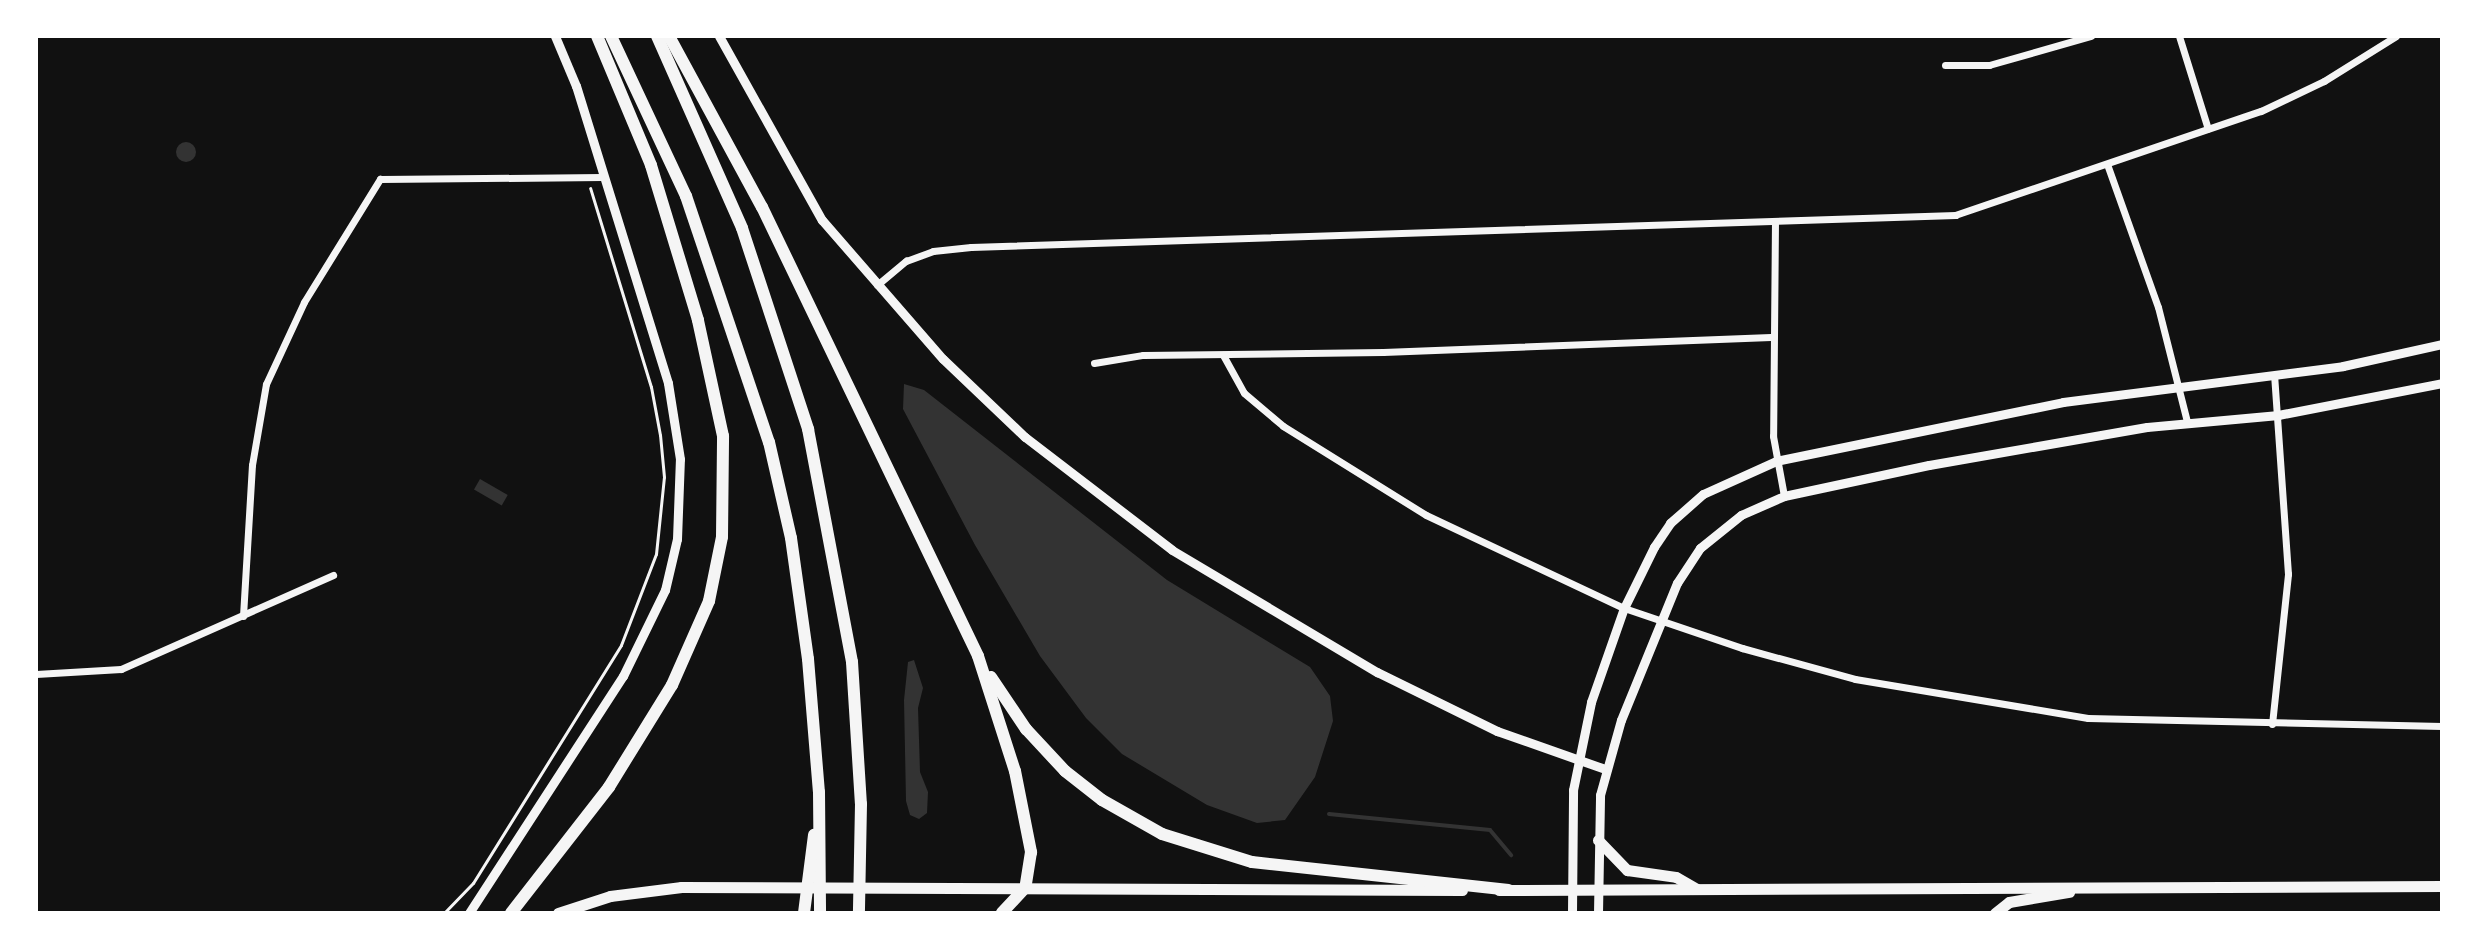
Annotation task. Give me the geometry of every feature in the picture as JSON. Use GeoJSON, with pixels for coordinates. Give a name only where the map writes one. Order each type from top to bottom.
{"type":"FeatureCollection","features":[{"type":"Feature","properties":{"kind":"highway"},"geometry":{"type":"LineString","coordinates":[[511,913],[592,812],[672,685],[709,601],[722,537],[723,436],[698,320],[651,165],[597,36]]}},
{"type":"Feature","properties":{"kind":"highway"},"geometry":{"type":"LineString","coordinates":[[611,36],[686,196],[769,442],[802,617],[819,792],[820,913]]}},
{"type":"Feature","properties":{"kind":"highway"},"geometry":{"type":"LineString","coordinates":[[657,36],[742,228],[808,429],[852,662],[861,782],[859,913]]}},
{"type":"Feature","properties":{"kind":"highway"},"geometry":{"type":"LineString","coordinates":[[669,36],[762,207],[978,656],[1026,729],[1057,764],[1102,800],[1162,834],[1252,862],[1508,890]]}},
{"type":"Feature","properties":{"kind":"highway"},"geometry":{"type":"LineString","coordinates":[[978,656],[1021,793],[1031,852],[1025,888],[1002,913]]}},
{"type":"Feature","properties":{"kind":"highway"},"geometry":{"type":"LineString","coordinates":[[804,913],[819,792]]}},
{"type":"Feature","properties":{"kind":"main road"},"geometry":{"type":"LineString","coordinates":[[1598,840],[1627,870],[1676,877],[1697,889]]}},
{"type":"Feature","properties":{"kind":"main road"},"geometry":{"type":"LineString","coordinates":[[558,913],[645,890],[781,886],[1508,890],[2113,885],[2442,886]]}},
{"type":"Feature","properties":{"kind":"main road"},"geometry":{"type":"LineString","coordinates":[[1995,913],[2009,902],[2113,885]]}},
{"type":"Feature","properties":{"kind":"street"},"geometry":{"type":"LineString","coordinates":[[469,913],[629,666],[665,590],[677,539],[675,415],[555,36]]}},
{"type":"Feature","properties":{"kind":"street"},"geometry":{"type":"LineString","coordinates":[[719,36],[816,211],[966,384],[1025,437],[1172,550],[1430,700],[1576,761],[1605,769]]}},
{"type":"Feature","properties":{"kind":"street"},"geometry":{"type":"LineString","coordinates":[[1945,65],[1989,65],[2091,36]]}},
{"type":"Feature","properties":{"kind":"street"},"geometry":{"type":"LineString","coordinates":[[2179,36],[2208,129]]}},
{"type":"Feature","properties":{"kind":"street"},"geometry":{"type":"LineString","coordinates":[[877,285],[906,261],[933,251],[971,247],[1955,215],[2287,100],[2396,36]]}},
{"type":"Feature","properties":{"kind":"street"},"geometry":{"type":"LineString","coordinates":[[2107,164],[2181,385],[2187,422]]}},
{"type":"Feature","properties":{"kind":"street"},"geometry":{"type":"LineString","coordinates":[[243,616],[252,465],[266,384],[304,302],[380,179],[602,177]]}},
{"type":"Feature","properties":{"kind":"street"},"geometry":{"type":"LineString","coordinates":[[1775,221],[1771,337],[1776,461],[1784,496]]}},
{"type":"Feature","properties":{"kind":"street"},"geometry":{"type":"LineString","coordinates":[[1094,363],[1143,355],[1771,337]]}},
{"type":"Feature","properties":{"kind":"street"},"geometry":{"type":"LineString","coordinates":[[1572,913],[1576,761],[1624,608],[1654,547],[1684,508],[1721,484],[1776,461],[2063,402],[2274,375],[2442,344]]}},
{"type":"Feature","properties":{"kind":"street"},"geometry":{"type":"LineString","coordinates":[[1223,355],[1256,405],[1384,491],[1517,561],[1624,608],[1855,679],[1967,702],[2104,719],[2442,726]]}},
{"type":"Feature","properties":{"kind":"street"},"geometry":{"type":"LineString","coordinates":[[2272,724],[2288,574],[2274,375]]}},
{"type":"Feature","properties":{"kind":"street"},"geometry":{"type":"LineString","coordinates":[[1598,913],[1598,840],[1605,769],[1659,619],[1700,548],[1741,515],[1784,496],[2187,422],[2278,415],[2442,383]]}},
{"type":"Feature","properties":{"kind":"street"},"geometry":{"type":"LineString","coordinates":[[36,674],[121,669],[333,575]]}},
{"type":"Feature","properties":{"kind":"path"},"geometry":{"type":"LineString","coordinates":[[444,913],[473,883],[621,645],[656,554],[664,477],[660,435],[651,387],[587,177]]}},
{"type":"Feature","properties":{"kind":"shaded area"},"geometry":{"type":"Polygon","coordinates":[[[182,142],[190,142],[196,152],[190,162],[182,162],[176,156],[176,148],[182,142]]]}},
{"type":"Feature","properties":{"kind":"shaded area"},"geometry":{"type":"Polygon","coordinates":[[[904,384],[924,390],[1167,580],[1310,667],[1330,696],[1333,721],[1315,777],[1285,820],[1257,823],[1207,805],[1122,754],[1086,718],[1040,656],[975,545],[903,409],[904,384]]]}},
{"type":"Feature","properties":{"kind":"shaded area"},"geometry":{"type":"Polygon","coordinates":[[[480,479],[508,495],[502,505],[474,489],[480,479]]]}},
{"type":"Feature","properties":{"kind":"shaded area"},"geometry":{"type":"Polygon","coordinates":[[[914,660],[923,688],[918,708],[920,772],[928,792],[927,813],[919,819],[910,815],[906,801],[904,700],[908,662],[914,660]]]}},
{"type":"Feature","properties":{"kind":"waterway"},"geometry":{"type":"LineString","coordinates":[[1329,814],[1490,830],[1511,855]]}}]}
